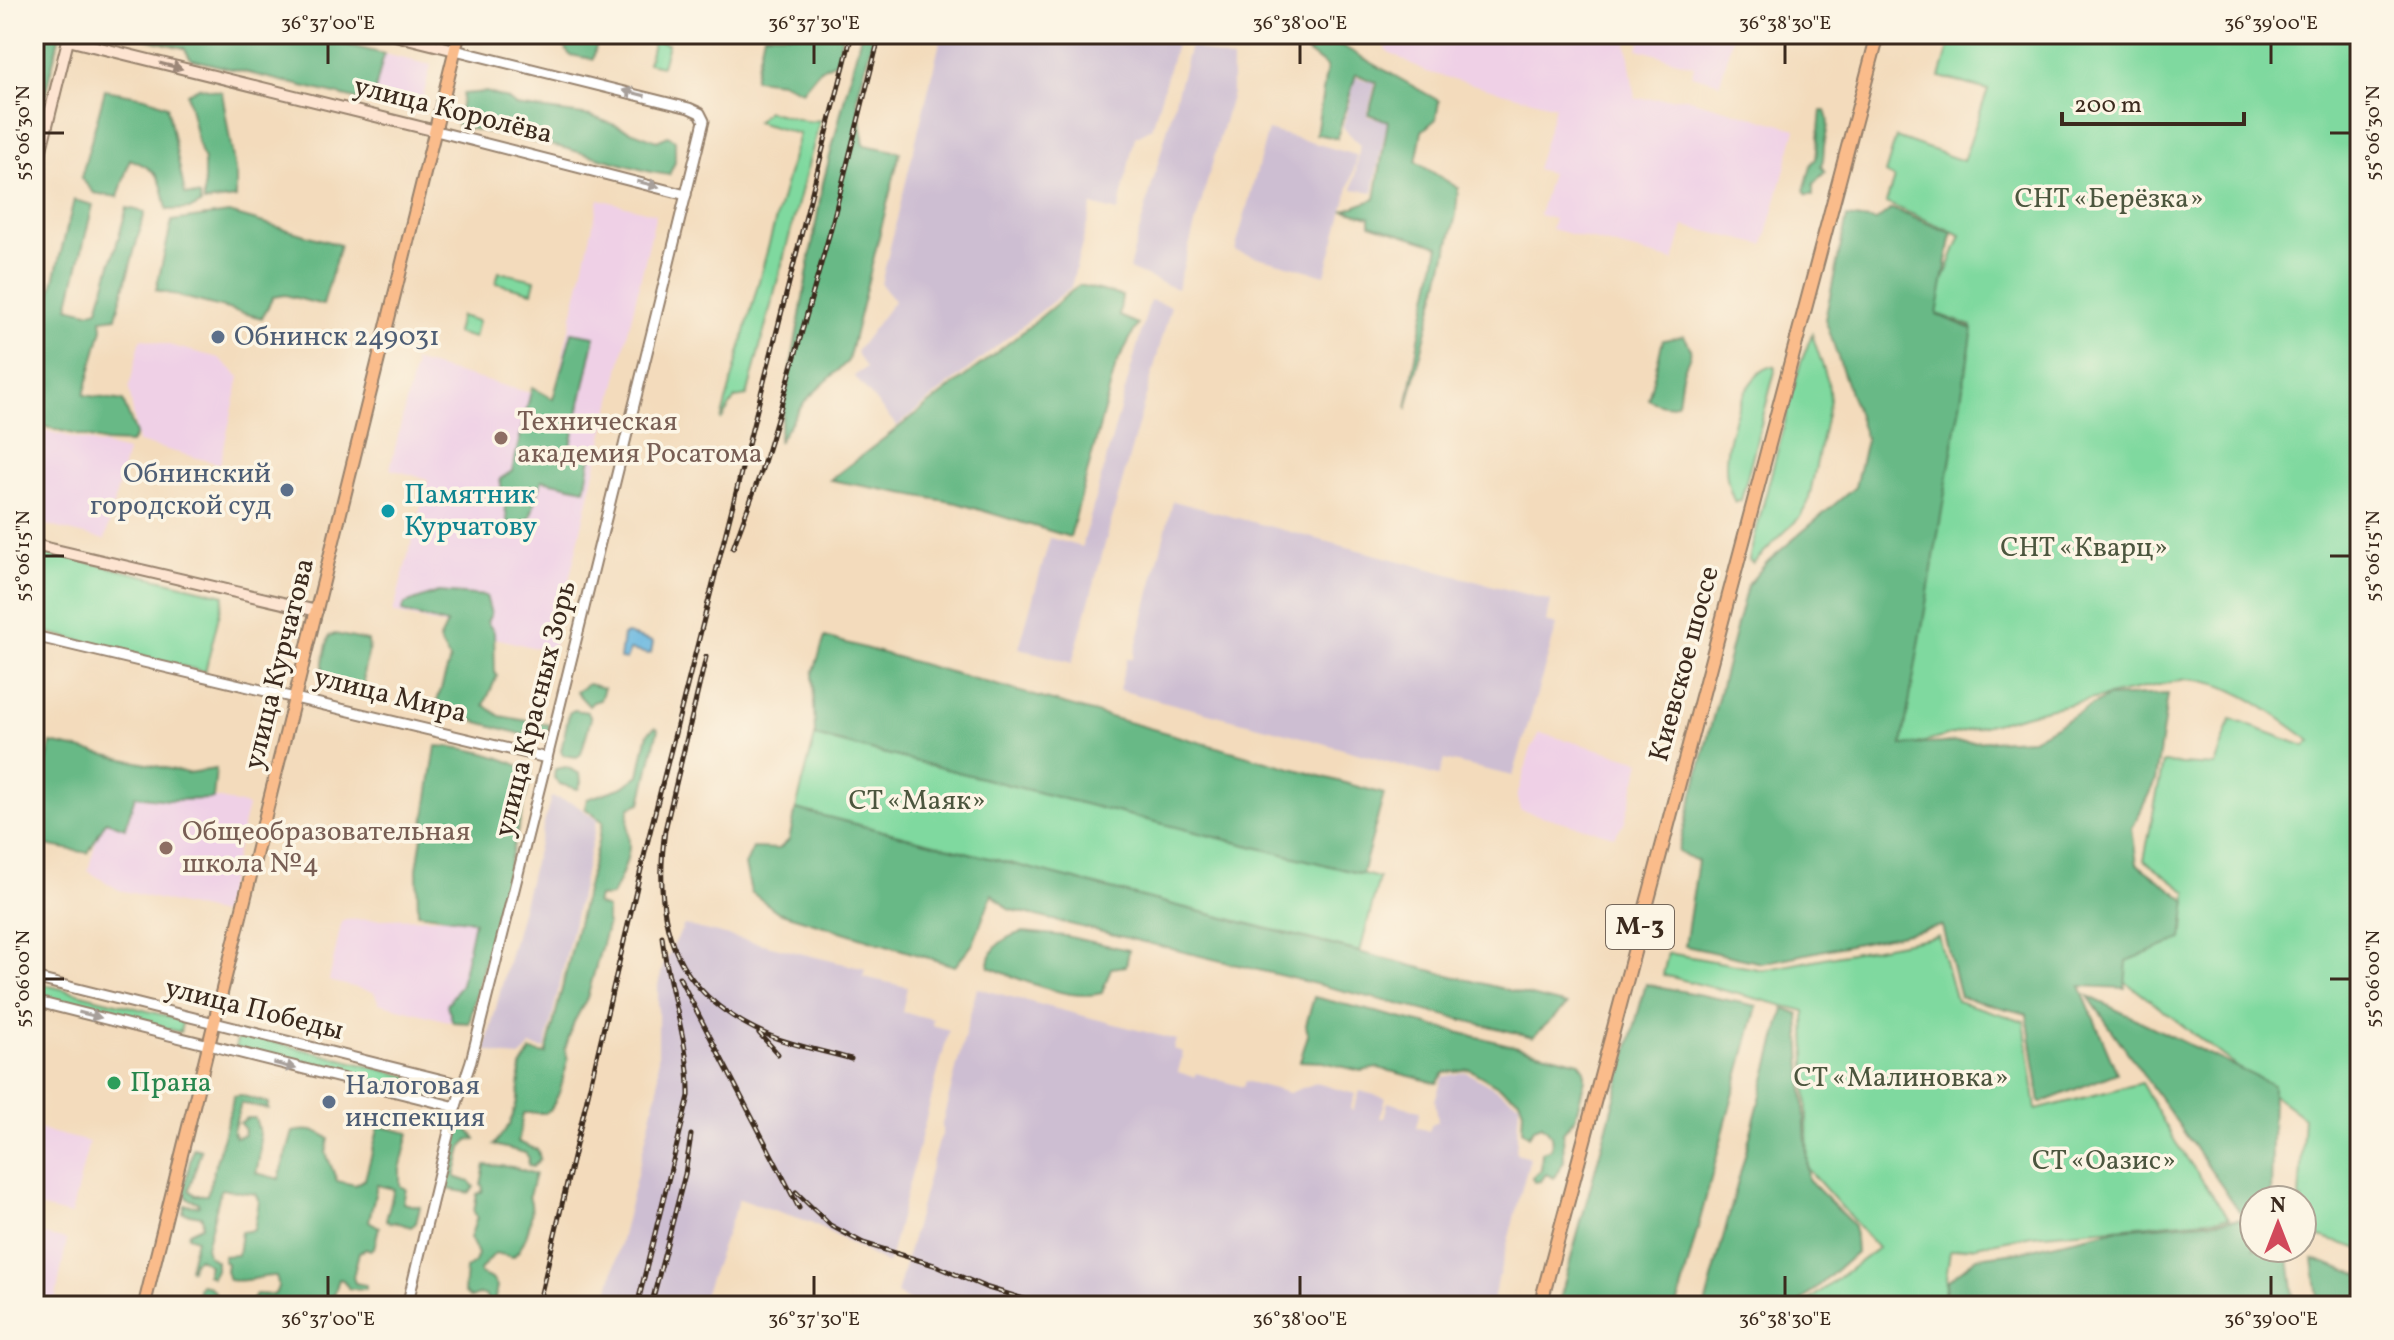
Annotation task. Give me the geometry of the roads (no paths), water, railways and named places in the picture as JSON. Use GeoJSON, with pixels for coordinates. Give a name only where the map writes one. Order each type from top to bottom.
{"type":"FeatureCollection","features":[{"type":"Feature","properties":{"kind":"highway","name":"Киевское шоссе"},"geometry":{"type":"LineString","coordinates":[[1540,1306],[1878,34]]}},
{"type":"Feature","properties":{"kind":"main road"},"geometry":{"type":"LineString","coordinates":[[391,34],[455,50]]}},
{"type":"Feature","properties":{"kind":"main road","name":"улица Курчатова"},"geometry":{"type":"LineString","coordinates":[[144,1306],[459,34]]}},
{"type":"Feature","properties":{"kind":"main road"},"geometry":{"type":"LineString","coordinates":[[34,178],[69,37]]}},
{"type":"Feature","properties":{"kind":"main road","name":"улица Королёва"},"geometry":{"type":"LineString","coordinates":[[69,37],[436,131]]}},
{"type":"Feature","properties":{"kind":"main road"},"geometry":{"type":"LineString","coordinates":[[34,545],[317,611]]}},
{"type":"Feature","properties":{"kind":"street","name":"улица Красных Зорь"},"geometry":{"type":"LineString","coordinates":[[407,1306],[547,758],[704,121],[700,113],[689,108],[455,50]]}},
{"type":"Feature","properties":{"kind":"street","name":"улица Королёва"},"geometry":{"type":"LineString","coordinates":[[436,131],[686,195]]}},
{"type":"Feature","properties":{"kind":"street","name":"улица Мира"},"geometry":{"type":"LineString","coordinates":[[34,636],[547,758]]}},
{"type":"Feature","properties":{"kind":"street","name":"улица Победы"},"geometry":{"type":"LineString","coordinates":[[34,978],[463,1085]]}},
{"type":"Feature","properties":{"kind":"street","name":"улица Победы"},"geometry":{"type":"LineString","coordinates":[[34,1001],[456,1107]]}},
{"type":"Feature","properties":{"kind":"water"},"geometry":{"type":"Polygon","coordinates":[[[623,635],[653,642],[651,653],[630,650],[626,660],[620,659],[623,635]]]}},
{"type":"Feature","properties":{"kind":"waterway"},"geometry":{"type":"LineString","coordinates":[[2285,1300],[2312,1306]]}},
{"type":"Feature","properties":{"kind":"railway"},"geometry":{"type":"LineString","coordinates":[[538,1306],[647,844],[852,34]]}},
{"type":"Feature","properties":{"kind":"railway"},"geometry":{"type":"LineString","coordinates":[[733,548],[781,406],[830,232],[880,34]]}},
{"type":"Feature","properties":{"kind":"railway"},"geometry":{"type":"LineString","coordinates":[[706,657],[665,830],[662,865],[667,927],[677,954],[691,978],[711,1000],[736,1019],[778,1039],[851,1059]]}},
{"type":"Feature","properties":{"kind":"railway"},"geometry":{"type":"LineString","coordinates":[[637,1306],[689,1096],[686,1056],[662,936]]}},
{"type":"Feature","properties":{"kind":"railway"},"geometry":{"type":"LineString","coordinates":[[679,977],[799,1208]]}},
{"type":"Feature","properties":{"kind":"railway"},"geometry":{"type":"LineString","coordinates":[[759,1033],[778,1054]]}},
{"type":"Feature","properties":{"kind":"railway"},"geometry":{"type":"LineString","coordinates":[[651,1306],[685,1174],[691,1135]]}},
{"type":"Feature","properties":{"kind":"railway"},"geometry":{"type":"LineString","coordinates":[[796,1192],[830,1225],[863,1243],[1047,1306]]}},
{"type":"Feature","properties":{"kind":"place","name":"Обнинск 249031"},"geometry":{"type":"Point","coordinates":[218,337]}},
{"type":"Feature","properties":{"kind":"place","name":"Техническая академия Росатома"},"geometry":{"type":"Point","coordinates":[501,438]}},
{"type":"Feature","properties":{"kind":"place","name":"Обнинский городской суд"},"geometry":{"type":"Point","coordinates":[287,490]}},
{"type":"Feature","properties":{"kind":"place","name":"Памятник Курчатову"},"geometry":{"type":"Point","coordinates":[388,511]}},
{"type":"Feature","properties":{"kind":"place","name":"Общеобразовательная школа №4"},"geometry":{"type":"Point","coordinates":[166,848]}},
{"type":"Feature","properties":{"kind":"place","name":"Прана"},"geometry":{"type":"Point","coordinates":[114,1083]}},
{"type":"Feature","properties":{"kind":"place","name":"Налоговая инспекция"},"geometry":{"type":"Point","coordinates":[329,1102]}},
{"type":"Feature","properties":{"kind":"park label","name":"СНТ «Берёзка»"},"geometry":{"type":"Point","coordinates":[2109,199]}},
{"type":"Feature","properties":{"kind":"park label","name":"СНТ «Кварц»"},"geometry":{"type":"Point","coordinates":[2084,548]}},
{"type":"Feature","properties":{"kind":"park label","name":"СТ «Маяк»"},"geometry":{"type":"Point","coordinates":[917,801]}},
{"type":"Feature","properties":{"kind":"park label","name":"СТ «Малиновка»"},"geometry":{"type":"Point","coordinates":[1901,1078]}},
{"type":"Feature","properties":{"kind":"park label","name":"СТ «Оазис»"},"geometry":{"type":"Point","coordinates":[2104,1161]}}]}
